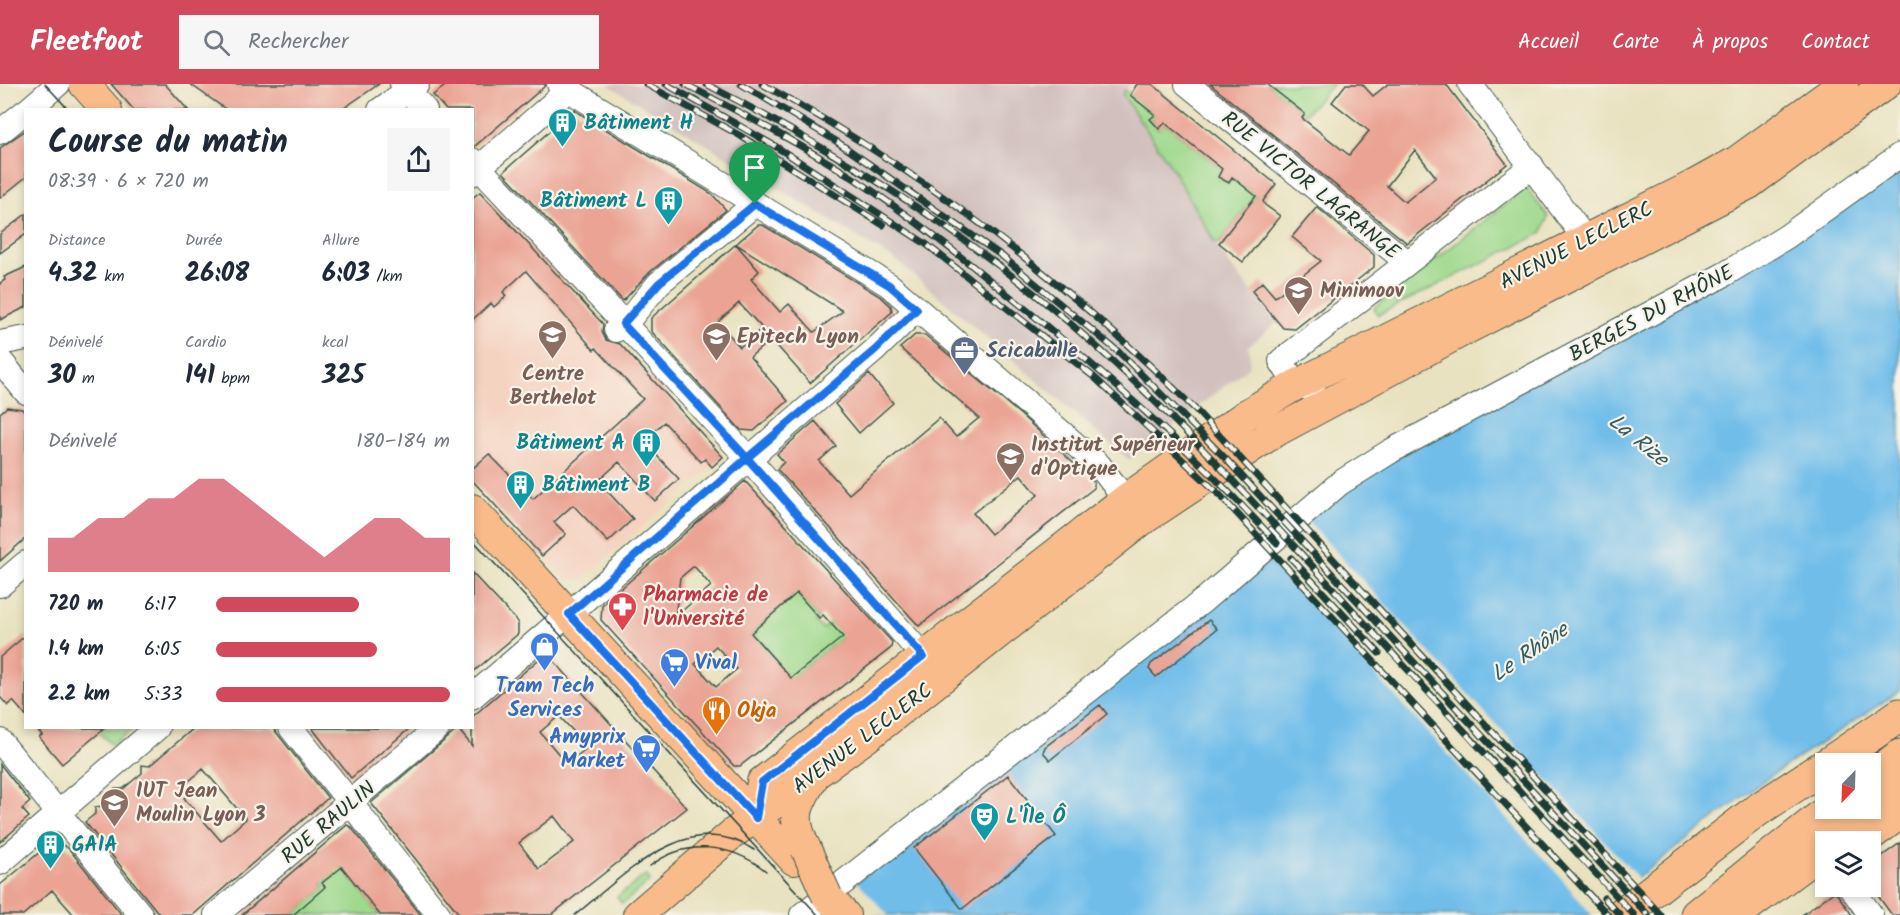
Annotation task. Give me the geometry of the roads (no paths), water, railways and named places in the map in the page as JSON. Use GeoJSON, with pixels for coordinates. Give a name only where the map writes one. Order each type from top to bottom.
{"type":"FeatureCollection","features":[{"type":"Feature","properties":{"kind":"highway"},"geometry":{"type":"LineString","coordinates":[[1843,753],[1900,715]]}},
{"type":"Feature","properties":{"kind":"highway"},"geometry":{"type":"LineString","coordinates":[[1881,770],[1900,756]]}},
{"type":"Feature","properties":{"kind":"highway"},"geometry":{"type":"LineString","coordinates":[[1622,914],[1756,811],[1815,772]]}},
{"type":"Feature","properties":{"kind":"highway"},"geometry":{"type":"LineString","coordinates":[[1849,831],[1900,792]]}},
{"type":"Feature","properties":{"kind":"highway"},"geometry":{"type":"LineString","coordinates":[[1697,915],[1818,819]]}},
{"type":"Feature","properties":{"kind":"highway"},"geometry":{"type":"LineString","coordinates":[[1752,914],[1815,858]]}},
{"type":"Feature","properties":{"kind":"main road"},"geometry":{"type":"LineString","coordinates":[[84,84],[105,108]]}},
{"type":"Feature","properties":{"kind":"main road","name":"AVENUE LECLERC"},"geometry":{"type":"LineString","coordinates":[[756,818],[762,782],[923,656],[1134,510],[1359,385],[1592,251],[1737,161],[1843,84]]}},
{"type":"Feature","properties":{"kind":"main road","name":"AVENUE LECLERC"},"geometry":{"type":"LineString","coordinates":[[756,818],[813,778],[1134,510],[1247,414],[1289,373],[1592,251],[1749,184],[1886,84]]}},
{"type":"Feature","properties":{"kind":"main road"},"geometry":{"type":"LineString","coordinates":[[474,511],[756,818],[793,851],[836,905]]}},
{"type":"Feature","properties":{"kind":"main road"},"geometry":{"type":"LineString","coordinates":[[793,851],[800,837],[795,814],[813,778]]}},
{"type":"Feature","properties":{"kind":"main road"},"geometry":{"type":"LineString","coordinates":[[1877,831],[1900,814]]}},
{"type":"Feature","properties":{"kind":"main road"},"geometry":{"type":"LineString","coordinates":[[648,907],[722,843],[756,818]]}},
{"type":"Feature","properties":{"kind":"main road"},"geometry":{"type":"LineString","coordinates":[[648,907],[699,879],[752,836],[764,836],[793,851]]}},
{"type":"Feature","properties":{"kind":"main road"},"geometry":{"type":"LineString","coordinates":[[1752,914],[1815,874]]}},
{"type":"Feature","properties":{"kind":"street"},"geometry":{"type":"LineString","coordinates":[[28,108],[58,84]]}},
{"type":"Feature","properties":{"kind":"street","name":"RUE VICTOR LAGRANGE"},"geometry":{"type":"LineString","coordinates":[[1187,84],[1407,262]]}},
{"type":"Feature","properties":{"kind":"street"},"geometry":{"type":"LineString","coordinates":[[1470,84],[1592,251]]}},
{"type":"Feature","properties":{"kind":"street"},"geometry":{"type":"LineString","coordinates":[[382,108],[409,86],[424,108]]}},
{"type":"Feature","properties":{"kind":"street"},"geometry":{"type":"LineString","coordinates":[[923,656],[747,458],[620,327],[541,234],[475,167],[566,86],[889,285],[1099,465],[1134,510]]}},
{"type":"Feature","properties":{"kind":"street"},"geometry":{"type":"LineString","coordinates":[[0,132],[24,112]]}},
{"type":"Feature","properties":{"kind":"street","name":"BERGES DU RHÔNE"},"geometry":{"type":"LineString","coordinates":[[802,915],[1204,600],[1340,483],[1391,451],[1725,274],[1786,237],[1900,155]]}},
{"type":"Feature","properties":{"kind":"street","name":"AVENUE LECLERC"},"geometry":{"type":"LineString","coordinates":[[1273,433],[1290,412],[1289,373],[1407,262],[1532,166]]}},
{"type":"Feature","properties":{"kind":"street"},"geometry":{"type":"LineString","coordinates":[[620,327],[659,283],[755,204]]}},
{"type":"Feature","properties":{"kind":"street"},"geometry":{"type":"LineString","coordinates":[[474,695],[875,350],[917,309]]}},
{"type":"Feature","properties":{"kind":"street"},"geometry":{"type":"LineString","coordinates":[[0,343],[24,338]]}},
{"type":"Feature","properties":{"kind":"street"},"geometry":{"type":"LineString","coordinates":[[0,360],[14,389]]}},
{"type":"Feature","properties":{"kind":"street","name":"AVENUE LECLERC"},"geometry":{"type":"LineString","coordinates":[[1289,373],[1329,393],[1359,385]]}},
{"type":"Feature","properties":{"kind":"street"},"geometry":{"type":"LineString","coordinates":[[0,585],[24,565]]}},
{"type":"Feature","properties":{"kind":"street"},"geometry":{"type":"LineString","coordinates":[[0,863],[156,729]]}},
{"type":"Feature","properties":{"kind":"street"},"geometry":{"type":"LineString","coordinates":[[292,729],[439,915]]}},
{"type":"Feature","properties":{"kind":"street","name":"RUE RAULIN"},"geometry":{"type":"LineString","coordinates":[[216,915],[437,729]]}},
{"type":"Feature","properties":{"kind":"street"},"geometry":{"type":"LineString","coordinates":[[0,741],[141,915]]}},
{"type":"Feature","properties":{"kind":"street"},"geometry":{"type":"LineString","coordinates":[[1858,897],[1871,915]]}},
{"type":"Feature","properties":{"kind":"water"},"geometry":{"type":"Polygon","coordinates":[[[1900,167],[1900,691],[1763,781],[1589,915],[816,915],[1344,488],[1900,167]]]}},
{"type":"Feature","properties":{"kind":"tram line"},"geometry":{"type":"LineString","coordinates":[[45,84],[67,108]]}},
{"type":"Feature","properties":{"kind":"tram line"},"geometry":{"type":"LineString","coordinates":[[474,541],[818,915]]}},
{"type":"Feature","properties":{"kind":"tram line"},"geometry":{"type":"LineString","coordinates":[[575,915],[636,866],[658,851],[681,841],[705,836],[729,839],[754,850]]}},
{"type":"Feature","properties":{"kind":"tram line"},"geometry":{"type":"LineString","coordinates":[[650,866],[679,851],[709,848],[739,855],[766,871]]}},
{"type":"Feature","properties":{"kind":"railway"},"geometry":{"type":"LineString","coordinates":[[646,84],[739,135],[883,225]]}},
{"type":"Feature","properties":{"kind":"railway"},"geometry":{"type":"LineString","coordinates":[[666,84],[775,146],[926,244],[1094,377],[1218,493],[1608,915]]}},
{"type":"Feature","properties":{"kind":"railway"},"geometry":{"type":"LineString","coordinates":[[685,84],[835,166],[875,192],[970,264],[1113,383],[1246,509],[1277,543]]}},
{"type":"Feature","properties":{"kind":"railway"},"geometry":{"type":"LineString","coordinates":[[706,84],[844,161],[933,218],[1018,281],[1097,347],[1169,415],[1238,486],[1634,915]]}},
{"type":"Feature","properties":{"kind":"railway"},"geometry":{"type":"LineString","coordinates":[[741,84],[836,141],[1002,256],[1121,354],[1225,458],[1648,915]]}},
{"type":"Feature","properties":{"kind":"railway"},"geometry":{"type":"LineString","coordinates":[[762,84],[879,153],[935,191],[1043,272],[1146,362],[1195,409],[1661,915]]}},
{"type":"Feature","properties":{"kind":"railway"},"geometry":{"type":"LineString","coordinates":[[1291,558],[1379,653]]}},
{"type":"Feature","properties":{"kind":"railway"},"geometry":{"type":"LineString","coordinates":[[1604,898],[1620,915]]}},
{"type":"Feature","properties":{"kind":"place","name":"Bâtiment H"},"geometry":{"type":"Point","coordinates":[563,148]}},
{"type":"Feature","properties":{"kind":"place","name":"Bâtiment L"},"geometry":{"type":"Point","coordinates":[668,226]}},
{"type":"Feature","properties":{"kind":"place","name":"Minimoov"},"geometry":{"type":"Point","coordinates":[1299,316]}},
{"type":"Feature","properties":{"kind":"place","name":"Centre Berthelot"},"geometry":{"type":"Point","coordinates":[553,360]}},
{"type":"Feature","properties":{"kind":"place","name":"Epitech Lyon"},"geometry":{"type":"Point","coordinates":[716,362]}},
{"type":"Feature","properties":{"kind":"place","name":"Scicabulle"},"geometry":{"type":"Point","coordinates":[965,376]}},
{"type":"Feature","properties":{"kind":"place","name":"Bâtiment A"},"geometry":{"type":"Point","coordinates":[646,468]}},
{"type":"Feature","properties":{"kind":"place","name":"Institut Supérieur d'Optique"},"geometry":{"type":"Point","coordinates":[1010,482]}},
{"type":"Feature","properties":{"kind":"place","name":"Bâtiment B"},"geometry":{"type":"Point","coordinates":[521,510]}},
{"type":"Feature","properties":{"kind":"place","name":"Pharmacie de l'Université"},"geometry":{"type":"Point","coordinates":[622,632]}},
{"type":"Feature","properties":{"kind":"place","name":"Tram Tech Services"},"geometry":{"type":"Point","coordinates":[545,672]}},
{"type":"Feature","properties":{"kind":"place","name":"Vival"},"geometry":{"type":"Point","coordinates":[674,688]}},
{"type":"Feature","properties":{"kind":"place","name":"Okja"},"geometry":{"type":"Point","coordinates":[716,736]}},
{"type":"Feature","properties":{"kind":"place","name":"Amyprix Market"},"geometry":{"type":"Point","coordinates":[646,774]}},
{"type":"Feature","properties":{"kind":"place","name":"IUT Jean Moulin Lyon 3"},"geometry":{"type":"Point","coordinates":[115,828]}},
{"type":"Feature","properties":{"kind":"place","name":"L'Île Ô"},"geometry":{"type":"Point","coordinates":[985,842]}},
{"type":"Feature","properties":{"kind":"place","name":"GAIA"},"geometry":{"type":"Point","coordinates":[51,870]}},
{"type":"Feature","properties":{"kind":"water label","name":"La Rize"},"geometry":{"type":"Point","coordinates":[1639,439]}},
{"type":"Feature","properties":{"kind":"water label","name":"Le Rhône"},"geometry":{"type":"Point","coordinates":[1529,651]}}]}
